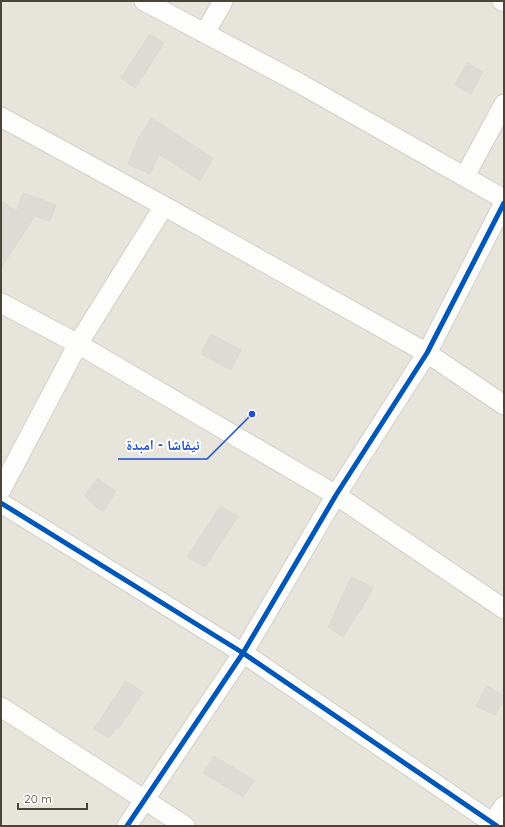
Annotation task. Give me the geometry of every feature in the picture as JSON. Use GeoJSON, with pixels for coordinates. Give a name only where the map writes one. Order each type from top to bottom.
{"type":"FeatureCollection","features":[{"type":"Feature","properties":{"kind":"street"},"geometry":{"type":"LineString","coordinates":[[144,1],[299,83],[504,199]]}},
{"type":"Feature","properties":{"kind":"street"},"geometry":{"type":"LineString","coordinates":[[205,33],[223,1]]}},
{"type":"Feature","properties":{"kind":"street"},"geometry":{"type":"LineString","coordinates":[[465,176],[504,104]]}},
{"type":"Feature","properties":{"kind":"street"},"geometry":{"type":"LineString","coordinates":[[1,117],[427,353],[504,405]]}},
{"type":"Feature","properties":{"kind":"street"},"geometry":{"type":"LineString","coordinates":[[127,826],[144,798],[243,653],[336,495],[427,353],[504,202]]}},
{"type":"Feature","properties":{"kind":"street"},"geometry":{"type":"LineString","coordinates":[[1,490],[78,344],[164,206]]}},
{"type":"Feature","properties":{"kind":"street"},"geometry":{"type":"LineString","coordinates":[[1,303],[78,344],[336,495],[504,609]]}},
{"type":"Feature","properties":{"kind":"street"},"geometry":{"type":"LineString","coordinates":[[1,503],[243,653],[494,825],[504,806]]}},
{"type":"Feature","properties":{"kind":"street"},"geometry":{"type":"LineString","coordinates":[[1,707],[144,798],[185,826]]}},
{"type":"Feature","properties":{"kind":"shaded area"},"geometry":{"type":"Polygon","coordinates":[[[1,1],[504,1],[504,826],[1,826],[1,1]]]}},
{"type":"Feature","properties":{"kind":"building"},"geometry":{"type":"Polygon","coordinates":[[[150,34],[164,43],[135,88],[121,78],[150,34]]]}},
{"type":"Feature","properties":{"kind":"building"},"geometry":{"type":"Polygon","coordinates":[[[467,63],[483,72],[471,94],[455,85],[467,63]]]}},
{"type":"Feature","properties":{"kind":"building"},"geometry":{"type":"Polygon","coordinates":[[[152,118],[213,158],[200,181],[159,154],[150,174],[128,164],[138,138],[152,118]]]}},
{"type":"Feature","properties":{"kind":"building"},"geometry":{"type":"Polygon","coordinates":[[[23,193],[56,205],[50,221],[35,216],[1,268],[1,201],[17,211],[23,193]]]}},
{"type":"Feature","properties":{"kind":"building"},"geometry":{"type":"Polygon","coordinates":[[[211,334],[241,350],[231,370],[201,354],[211,334]]]}},
{"type":"Feature","properties":{"kind":"building"},"geometry":{"type":"Polygon","coordinates":[[[98,479],[116,491],[103,512],[84,496],[98,479]]]}},
{"type":"Feature","properties":{"kind":"building"},"geometry":{"type":"Polygon","coordinates":[[[220,506],[238,516],[205,567],[187,557],[220,506]]]}},
{"type":"Feature","properties":{"kind":"building"},"geometry":{"type":"Polygon","coordinates":[[[351,577],[373,587],[343,637],[328,627],[351,577]]]}},
{"type":"Feature","properties":{"kind":"building"},"geometry":{"type":"Polygon","coordinates":[[[126,681],[143,692],[118,729],[116,728],[109,738],[94,729],[126,681]]]}},
{"type":"Feature","properties":{"kind":"building"},"geometry":{"type":"Polygon","coordinates":[[[487,686],[504,696],[504,699],[495,715],[476,706],[487,686]]]}},
{"type":"Feature","properties":{"kind":"building"},"geometry":{"type":"Polygon","coordinates":[[[214,756],[254,780],[243,797],[203,773],[214,756]]]}},
{"type":"Feature","properties":{"kind":"cycle path"},"geometry":{"type":"LineString","coordinates":[[127,826],[243,653],[336,495],[427,353],[504,203]]}},
{"type":"Feature","properties":{"kind":"cycle path"},"geometry":{"type":"LineString","coordinates":[[1,503],[243,653],[497,826]]}},
{"type":"Feature","properties":{"kind":"place","name":"نيفاشا - امبدة"},"geometry":{"type":"Point","coordinates":[252,414]}}]}
